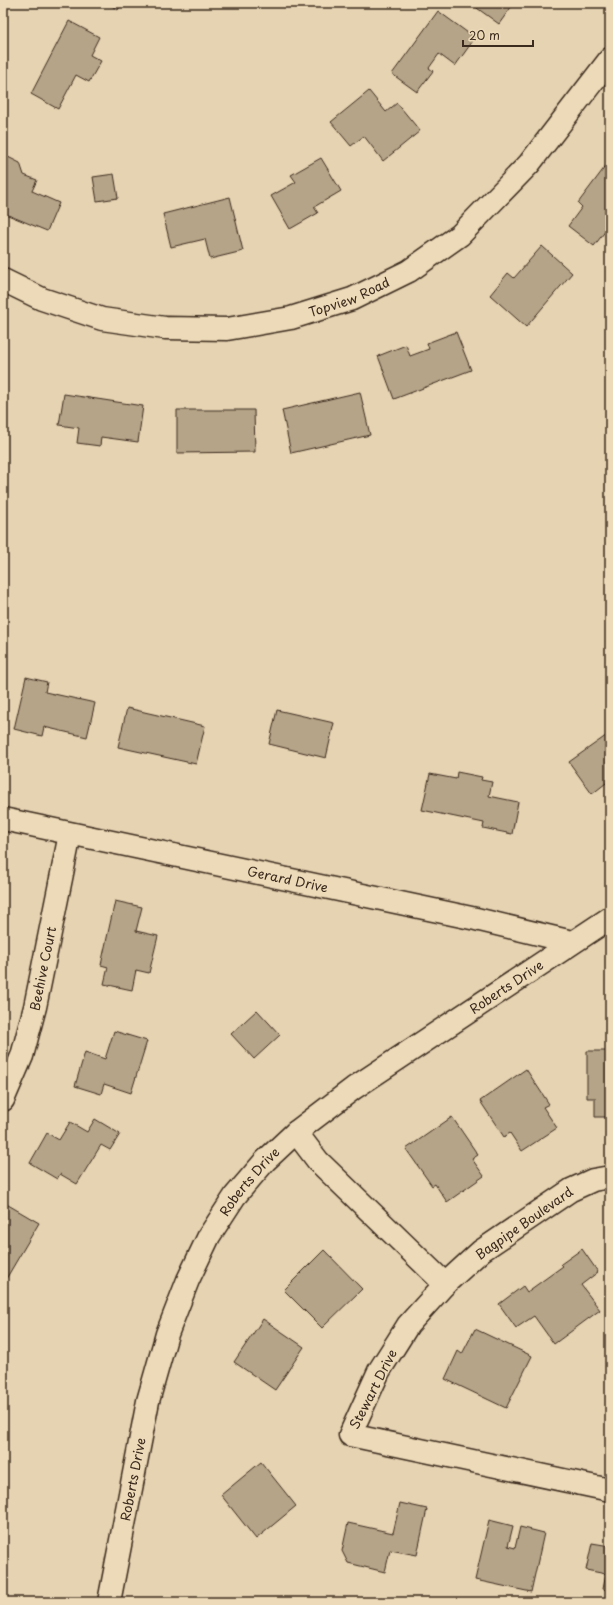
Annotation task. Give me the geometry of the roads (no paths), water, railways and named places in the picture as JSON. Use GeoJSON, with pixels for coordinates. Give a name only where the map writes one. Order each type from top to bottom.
{"type":"FeatureCollection","features":[{"type":"Feature","properties":{"kind":"street","name":"Topview Road"},"geometry":{"type":"LineString","coordinates":[[3,280],[42,299],[102,319],[165,328],[228,329],[291,318],[352,299],[409,271],[460,235],[529,164],[610,59]]}},
{"type":"Feature","properties":{"kind":"street","name":"Gerard Drive"},"geometry":{"type":"LineString","coordinates":[[3,819],[476,919],[572,942]]}},
{"type":"Feature","properties":{"kind":"street","name":"Beehive Court"},"geometry":{"type":"LineString","coordinates":[[3,1100],[22,1056],[35,1007],[70,834]]}},
{"type":"Feature","properties":{"kind":"street","name":"Roberts Drive"},"geometry":{"type":"LineString","coordinates":[[109,1602],[148,1401],[168,1334],[188,1280],[209,1236],[235,1196],[265,1161],[296,1132],[354,1088],[610,918]]}},
{"type":"Feature","properties":{"kind":"street"},"geometry":{"type":"LineString","coordinates":[[296,1132],[318,1161],[445,1284]]}},
{"type":"Feature","properties":{"kind":"street","name":"Bagpipe Boulevard"},"geometry":{"type":"LineString","coordinates":[[445,1284],[481,1251],[571,1190],[593,1180],[610,1177]]}},
{"type":"Feature","properties":{"kind":"street","name":"Stewart Drive"},"geometry":{"type":"LineString","coordinates":[[445,1284],[408,1325],[401,1335],[379,1370],[350,1435],[610,1490]]}}]}
